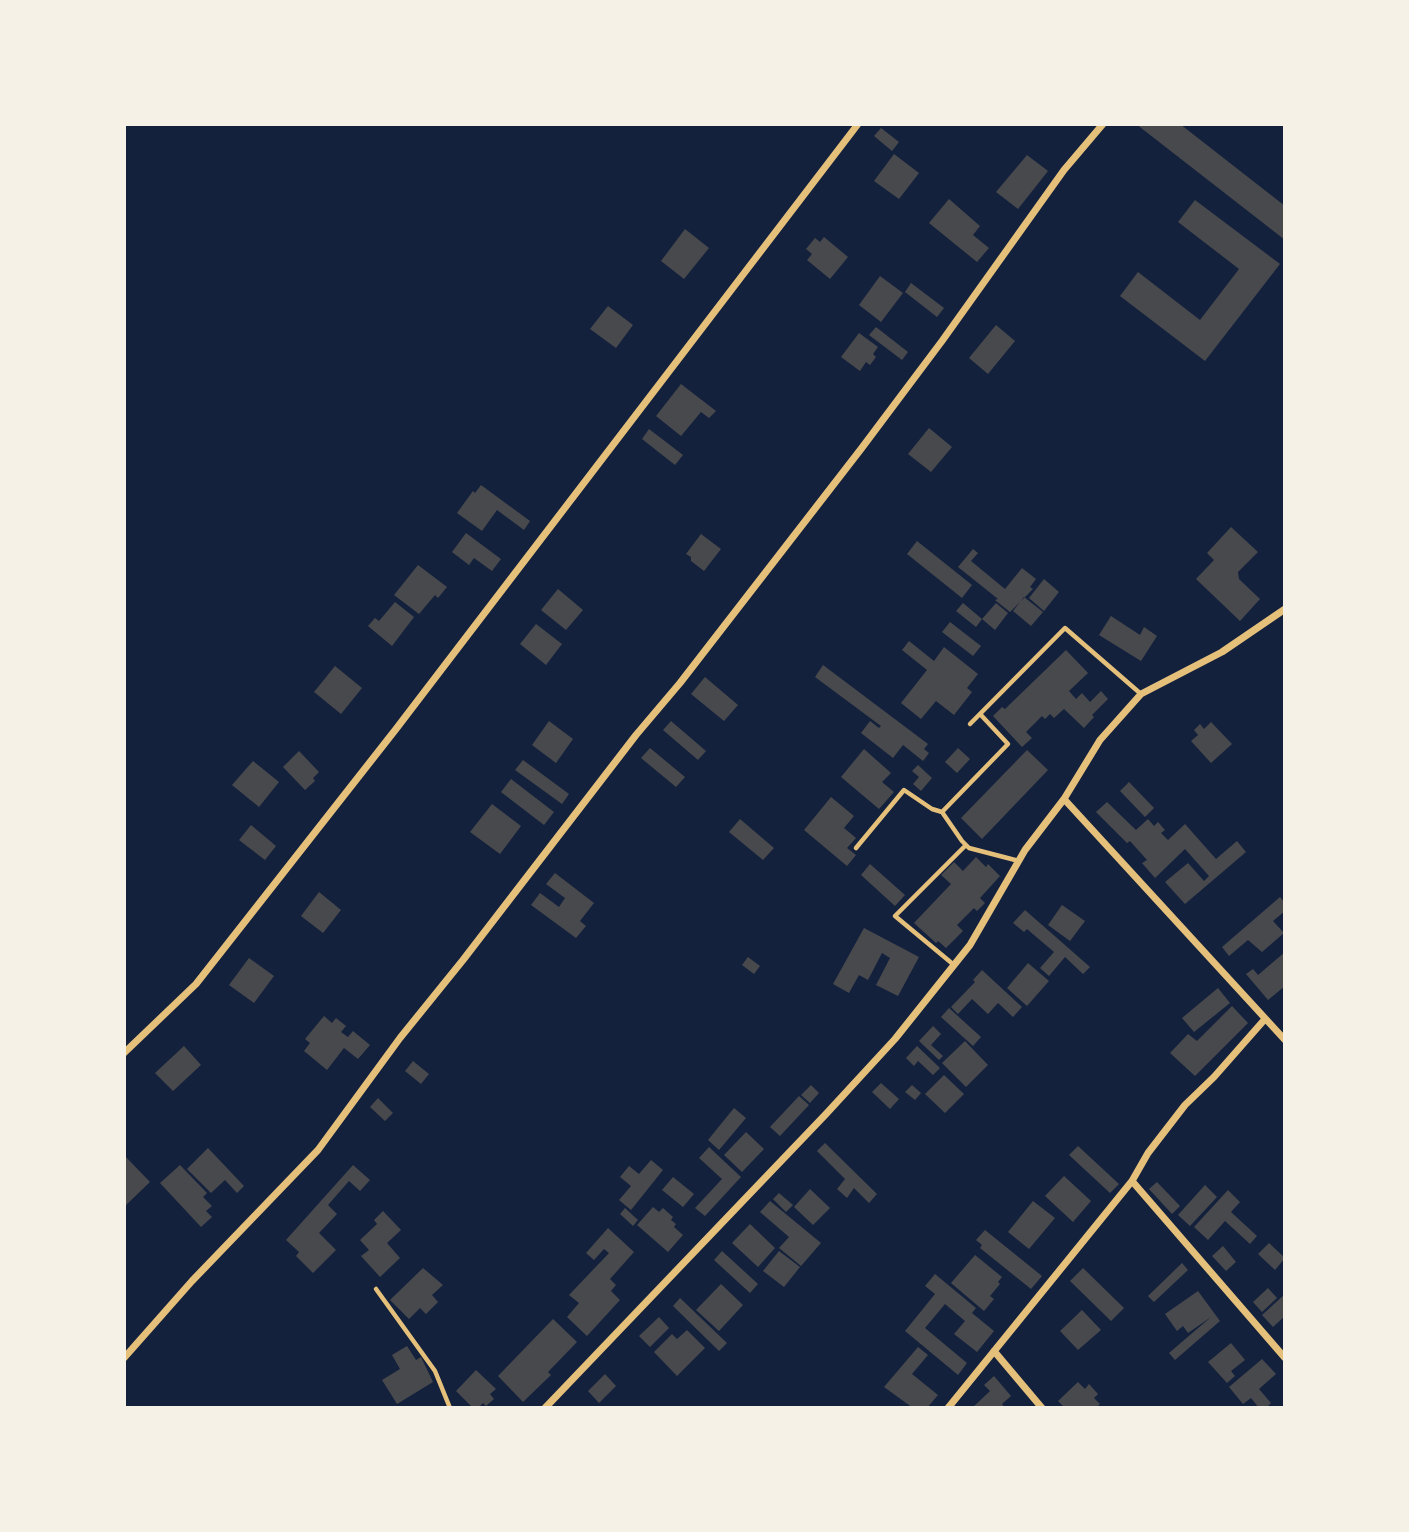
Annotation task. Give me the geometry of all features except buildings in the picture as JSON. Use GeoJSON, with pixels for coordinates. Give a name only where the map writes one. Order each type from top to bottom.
{"type":"FeatureCollection","features":[{"type":"Feature","properties":{"kind":"street"},"geometry":{"type":"LineString","coordinates":[[124,1054],[196,984],[404,718],[858,124]]}},
{"type":"Feature","properties":{"kind":"street"},"geometry":{"type":"LineString","coordinates":[[124,1358],[192,1281],[318,1150],[400,1038],[861,449],[1064,170],[1103,124]]}},
{"type":"Feature","properties":{"kind":"street"},"geometry":{"type":"LineString","coordinates":[[545,1408],[895,1039],[971,945],[1019,861],[1100,740],[1141,694],[1222,652],[1285,609]]}},
{"type":"Feature","properties":{"kind":"street"},"geometry":{"type":"LineString","coordinates":[[1063,799],[1285,1040]]}},
{"type":"Feature","properties":{"kind":"street"},"geometry":{"type":"LineString","coordinates":[[947,1408],[1132,1181],[1147,1153],[1185,1105],[1214,1077],[1265,1018]]}},
{"type":"Feature","properties":{"kind":"street"},"geometry":{"type":"LineString","coordinates":[[1132,1181],[1285,1358]]}},
{"type":"Feature","properties":{"kind":"street"},"geometry":{"type":"LineString","coordinates":[[994,1351],[1042,1408]]}},
{"type":"Feature","properties":{"kind":"lane"},"geometry":{"type":"LineString","coordinates":[[970,724],[1065,628],[1141,694]]}},
{"type":"Feature","properties":{"kind":"lane"},"geometry":{"type":"LineString","coordinates":[[942,813],[1008,744],[980,714]]}},
{"type":"Feature","properties":{"kind":"lane"},"geometry":{"type":"LineString","coordinates":[[856,848],[904,790],[942,813],[969,848],[1019,861]]}},
{"type":"Feature","properties":{"kind":"lane"},"geometry":{"type":"LineString","coordinates":[[955,965],[895,916],[966,845]]}},
{"type":"Feature","properties":{"kind":"lane"},"geometry":{"type":"LineString","coordinates":[[376,1289],[435,1371],[450,1408]]}}]}
